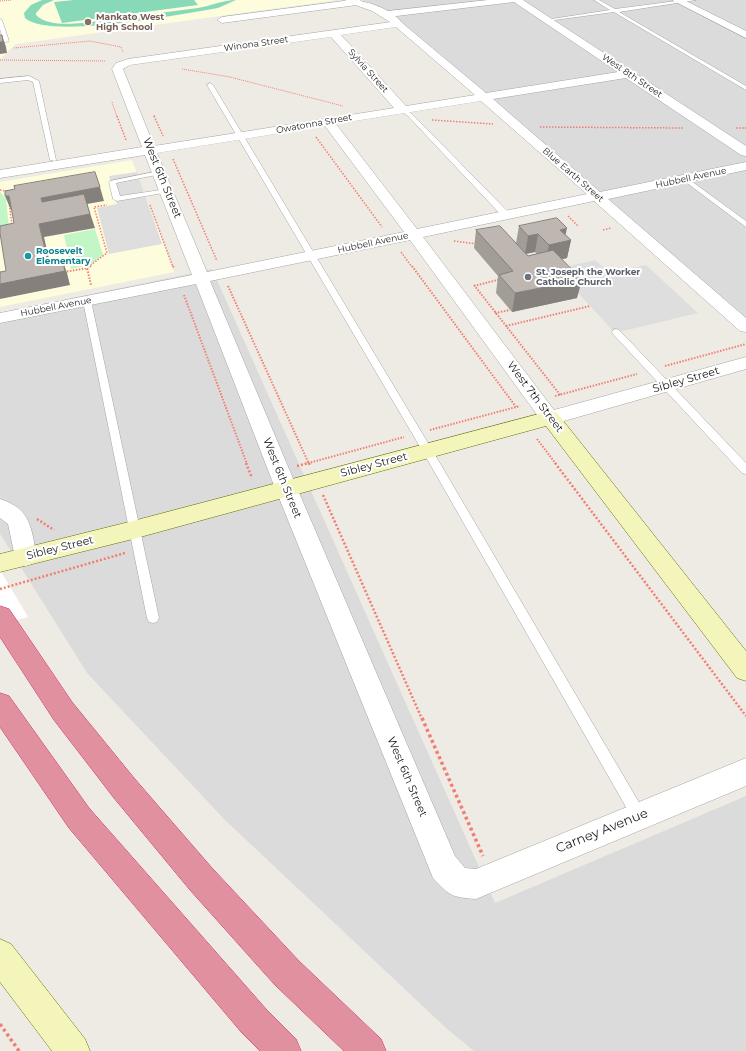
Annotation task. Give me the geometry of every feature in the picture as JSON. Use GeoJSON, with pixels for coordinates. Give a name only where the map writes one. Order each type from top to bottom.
{"type":"FeatureCollection","features":[{"type":"Feature","properties":{"kind":"highway"},"geometry":{"type":"LineString","coordinates":[[5,623],[63,711],[124,788],[201,880],[287,973],[369,1051]]}},
{"type":"Feature","properties":{"kind":"highway"},"geometry":{"type":"LineString","coordinates":[[0,705],[78,818],[254,1020],[284,1051]]}},
{"type":"Feature","properties":{"kind":"main road","name":"Sibley Street"},"geometry":{"type":"LineString","coordinates":[[0,564],[24,546],[136,540],[286,488],[320,483],[422,442],[543,410]]}},
{"type":"Feature","properties":{"kind":"main road","name":"West 7th Street"},"geometry":{"type":"LineString","coordinates":[[543,410],[746,670]]}},
{"type":"Feature","properties":{"kind":"main road"},"geometry":{"type":"LineString","coordinates":[[0,955],[73,1051]]}},
{"type":"Feature","properties":{"kind":"street"},"geometry":{"type":"LineString","coordinates":[[222,20],[354,1],[388,14],[513,0]]}},
{"type":"Feature","properties":{"kind":"street","name":"West 8th Street"},"geometry":{"type":"LineString","coordinates":[[517,0],[746,152]]}},
{"type":"Feature","properties":{"kind":"street"},"geometry":{"type":"LineString","coordinates":[[679,1],[746,35]]}},
{"type":"Feature","properties":{"kind":"street","name":"Blue Earth Street"},"geometry":{"type":"LineString","coordinates":[[388,14],[484,96],[746,327]]}},
{"type":"Feature","properties":{"kind":"street","name":"Winona Street"},"geometry":{"type":"LineString","coordinates":[[117,69],[120,65],[128,62],[398,24]]}},
{"type":"Feature","properties":{"kind":"street","name":"Sylvia Street"},"geometry":{"type":"LineString","coordinates":[[333,33],[403,110]]}},
{"type":"Feature","properties":{"kind":"street","name":"West 6th Street"},"geometry":{"type":"LineString","coordinates":[[117,69],[151,150],[159,174],[286,488],[444,867],[458,882]]}},
{"type":"Feature","properties":{"kind":"street","name":"Owatonna Street"},"geometry":{"type":"LineString","coordinates":[[0,174],[628,74]]}},
{"type":"Feature","properties":{"kind":"street","name":"West 7th Street"},"geometry":{"type":"LineString","coordinates":[[328,122],[414,235],[543,410]]}},
{"type":"Feature","properties":{"kind":"street","name":"Hubbell Avenue"},"geometry":{"type":"LineString","coordinates":[[0,318],[90,295],[223,274],[746,166]]}},
{"type":"Feature","properties":{"kind":"street","name":"Sibley Street"},"geometry":{"type":"LineString","coordinates":[[543,410],[665,386],[746,363]]}},
{"type":"Feature","properties":{"kind":"street"},"geometry":{"type":"LineString","coordinates":[[0,507],[18,520],[24,546]]}},
{"type":"Feature","properties":{"kind":"street","name":"Carney Avenue"},"geometry":{"type":"LineString","coordinates":[[458,882],[476,884],[746,772]]}},
{"type":"Feature","properties":{"kind":"lane"},"geometry":{"type":"LineString","coordinates":[[596,0],[746,88]]}},
{"type":"Feature","properties":{"kind":"lane"},"geometry":{"type":"LineString","coordinates":[[547,20],[694,0]]}},
{"type":"Feature","properties":{"kind":"lane"},"geometry":{"type":"LineString","coordinates":[[0,20],[6,41],[0,42]]}},
{"type":"Feature","properties":{"kind":"lane"},"geometry":{"type":"LineString","coordinates":[[0,81],[29,78],[36,81],[53,160]]}},
{"type":"Feature","properties":{"kind":"lane"},"geometry":{"type":"LineString","coordinates":[[210,85],[422,442],[639,816]]}},
{"type":"Feature","properties":{"kind":"lane"},"geometry":{"type":"LineString","coordinates":[[403,110],[410,115],[507,216]]}},
{"type":"Feature","properties":{"kind":"lane"},"geometry":{"type":"LineString","coordinates":[[159,174],[112,182],[117,200],[167,191]]}},
{"type":"Feature","properties":{"kind":"lane"},"geometry":{"type":"LineString","coordinates":[[685,179],[746,225]]}},
{"type":"Feature","properties":{"kind":"lane"},"geometry":{"type":"LineString","coordinates":[[90,295],[136,540],[153,618]]}},
{"type":"Feature","properties":{"kind":"lane"},"geometry":{"type":"LineString","coordinates":[[616,332],[665,386],[746,470]]}},
{"type":"Feature","properties":{"kind":"path"},"geometry":{"type":"LineString","coordinates":[[0,1],[12,0]]}},
{"type":"Feature","properties":{"kind":"path"},"geometry":{"type":"LineString","coordinates":[[15,48],[90,41],[121,47],[124,54]]}},
{"type":"Feature","properties":{"kind":"path"},"geometry":{"type":"LineString","coordinates":[[170,153],[223,274],[320,483],[492,877]]}},
{"type":"Feature","properties":{"kind":"path"},"geometry":{"type":"LineString","coordinates":[[0,190],[7,191]]}},
{"type":"Feature","properties":{"kind":"path"},"geometry":{"type":"LineString","coordinates":[[8,199],[12,228]]}},
{"type":"Feature","properties":{"kind":"path"},"geometry":{"type":"LineString","coordinates":[[59,273],[92,266],[106,254],[94,207],[114,204]]}},
{"type":"Feature","properties":{"kind":"path"},"geometry":{"type":"LineString","coordinates":[[568,216],[578,226]]}},
{"type":"Feature","properties":{"kind":"path"},"geometry":{"type":"LineString","coordinates":[[452,240],[480,244]]}},
{"type":"Feature","properties":{"kind":"path"},"geometry":{"type":"LineString","coordinates":[[87,268],[90,295]]}},
{"type":"Feature","properties":{"kind":"path"},"geometry":{"type":"LineString","coordinates":[[474,286],[501,279]]}},
{"type":"Feature","properties":{"kind":"path"},"geometry":{"type":"LineString","coordinates":[[506,326],[590,306]]}},
{"type":"Feature","properties":{"kind":"path"},"geometry":{"type":"LineString","coordinates":[[495,313],[510,310]]}},
{"type":"Feature","properties":{"kind":"path"},"geometry":{"type":"LineString","coordinates":[[252,478],[286,488],[320,483],[422,442],[543,410],[651,370],[746,344]]}},
{"type":"Feature","properties":{"kind":"path"},"geometry":{"type":"LineString","coordinates":[[535,436],[746,716]]}},
{"type":"Feature","properties":{"kind":"path"},"geometry":{"type":"LineString","coordinates":[[286,488],[320,483]]}},
{"type":"Feature","properties":{"kind":"path"},"geometry":{"type":"LineString","coordinates":[[24,546],[61,529]]}},
{"type":"Feature","properties":{"kind":"path"},"geometry":{"type":"LineString","coordinates":[[0,589],[136,540]]}},
{"type":"Feature","properties":{"kind":"path"},"geometry":{"type":"LineString","coordinates":[[0,1024],[2,1029],[20,1051]]}},
{"type":"Feature","properties":{"kind":"shaded area","name":"Mankato West High School"},"geometry":{"type":"Polygon","coordinates":[[[0,0],[337,0],[16,44],[0,59],[0,0]]]}},
{"type":"Feature","properties":{"kind":"shaded area"},"geometry":{"type":"Polygon","coordinates":[[[361,0],[746,0],[746,322],[384,9],[361,0]]]}},
{"type":"Feature","properties":{"kind":"shaded area"},"geometry":{"type":"Polygon","coordinates":[[[132,160],[174,272],[0,307],[0,182],[132,160]]]}},
{"type":"Feature","properties":{"kind":"shaded area"},"geometry":{"type":"Polygon","coordinates":[[[137,172],[162,244],[109,254],[97,208],[117,204],[109,176],[137,172]]]}},
{"type":"Feature","properties":{"kind":"shaded area"},"geometry":{"type":"Polygon","coordinates":[[[595,260],[610,273],[646,265],[698,313],[615,333],[556,269],[595,260]]]}},
{"type":"Feature","properties":{"kind":"shaded area"},"geometry":{"type":"Polygon","coordinates":[[[212,269],[495,903],[746,796],[746,1051],[474,1051],[446,1028],[225,820],[87,673],[0,534],[0,313],[212,269]]]}},
{"type":"Feature","properties":{"kind":"green space"},"geometry":{"type":"Polygon","coordinates":[[[42,0],[54,0],[43,5],[36,15],[41,19],[52,23],[65,24],[198,8],[236,0],[218,8],[137,21],[82,26],[58,26],[38,24],[25,18],[24,13],[31,5],[42,0]]]}},
{"type":"Feature","properties":{"kind":"green space"},"geometry":{"type":"Polygon","coordinates":[[[74,0],[194,0],[198,5],[62,23],[54,2],[74,0]]]}},
{"type":"Feature","properties":{"kind":"green space"},"geometry":{"type":"Polygon","coordinates":[[[0,192],[6,199],[9,228],[0,235],[0,192]]]}},
{"type":"Feature","properties":{"kind":"green space"},"geometry":{"type":"Polygon","coordinates":[[[95,229],[103,255],[92,264],[71,269],[64,235],[95,229]]]}},
{"type":"Feature","properties":{"kind":"pier"},"geometry":{"type":"Polygon","coordinates":[[[0,570],[28,617],[0,625],[0,570]]]}},
{"type":"Feature","properties":{"kind":"building"},"geometry":{"type":"Polygon","coordinates":[[[0,35],[2,35],[3,42],[0,42],[0,35]]]}},
{"type":"Feature","properties":{"kind":"building","name":"Roosevelt Elementary"},"geometry":{"type":"Polygon","coordinates":[[[95,172],[100,187],[41,198],[42,202],[84,194],[90,214],[39,224],[48,262],[62,259],[65,271],[0,284],[0,272],[6,271],[0,226],[14,223],[9,196],[5,196],[5,191],[15,189],[14,186],[95,172]]]}},
{"type":"Feature","properties":{"kind":"building"},"geometry":{"type":"Polygon","coordinates":[[[557,218],[567,228],[560,230],[571,240],[549,245],[538,234],[528,236],[519,226],[557,218]]]}},
{"type":"Feature","properties":{"kind":"building"},"geometry":{"type":"Polygon","coordinates":[[[500,226],[528,256],[553,250],[582,280],[515,293],[499,275],[513,271],[476,230],[500,226]]]}},
{"type":"Feature","properties":{"kind":"place","name":"Mankato West High School"},"geometry":{"type":"Point","coordinates":[88,22]}},
{"type":"Feature","properties":{"kind":"place","name":"Roosevelt Elementary"},"geometry":{"type":"Point","coordinates":[28,256]}},
{"type":"Feature","properties":{"kind":"place","name":"St. Joseph the Worker Catholic Church"},"geometry":{"type":"Point","coordinates":[528,277]}}]}
